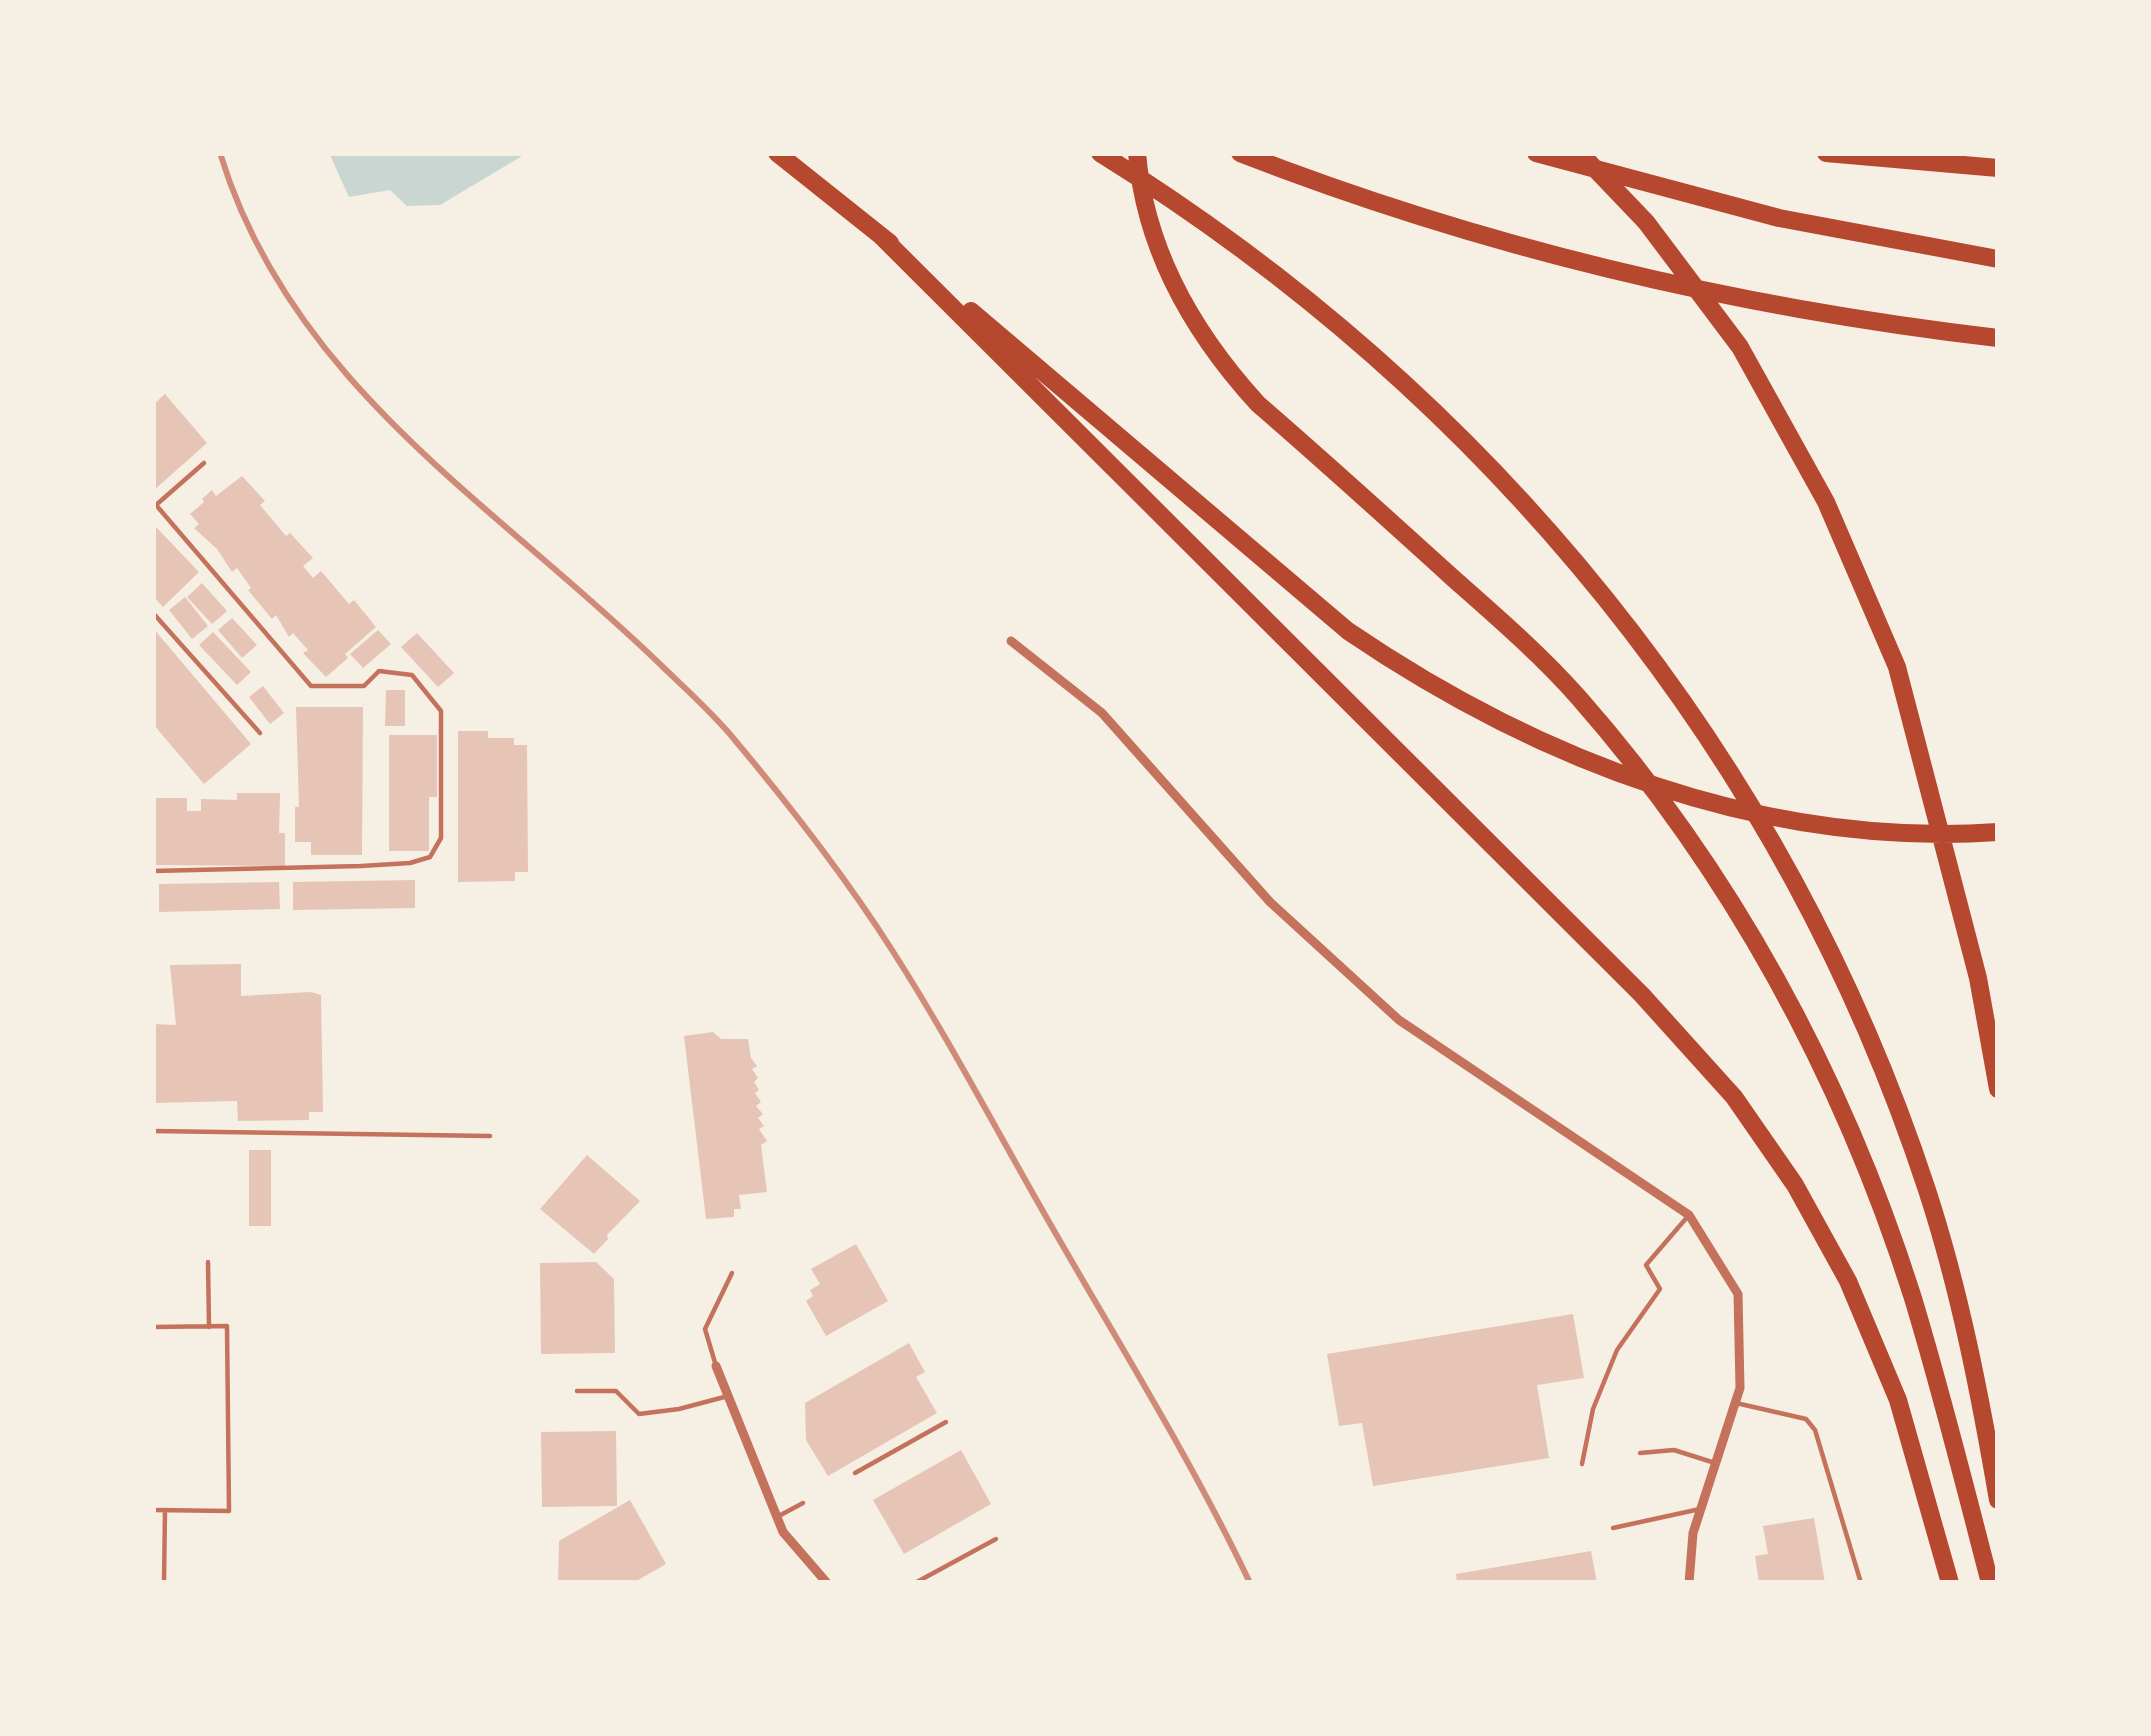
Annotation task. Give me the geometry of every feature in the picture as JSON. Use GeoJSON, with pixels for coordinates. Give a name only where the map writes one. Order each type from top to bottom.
{"type":"FeatureCollection","features":[{"type":"Feature","properties":{"kind":"highway"},"geometry":{"type":"LineString","coordinates":[[776,153],[881,236],[1348,632],[1465,704],[1573,758],[1709,802],[1868,830],[1998,832]]}},
{"type":"Feature","properties":{"kind":"highway"},"geometry":{"type":"LineString","coordinates":[[1100,153],[1272,270],[1363,345],[1474,449],[1574,559],[1734,773],[1818,926],[1899,1108],[1955,1286],[1998,1500]]}},
{"type":"Feature","properties":{"kind":"highway"},"geometry":{"type":"LineString","coordinates":[[1137,153],[1153,230],[1185,306],[1222,364],[1258,404],[1521,639],[1575,694],[1690,837],[1748,928],[1801,1022],[1872,1182],[1911,1294],[1990,1583]]}},
{"type":"Feature","properties":{"kind":"highway"},"geometry":{"type":"LineString","coordinates":[[1240,153],[1331,188],[1544,253],[1818,313],[1998,338]]}},
{"type":"Feature","properties":{"kind":"highway"},"geometry":{"type":"LineString","coordinates":[[1536,153],[1779,218],[1998,259]]}},
{"type":"Feature","properties":{"kind":"highway"},"geometry":{"type":"LineString","coordinates":[[1580,153],[1646,222],[1740,346],[1826,502],[1897,667],[1978,977],[1998,1089]]}},
{"type":"Feature","properties":{"kind":"highway"},"geometry":{"type":"LineString","coordinates":[[1826,153],[1998,168]]}},
{"type":"Feature","properties":{"kind":"highway"},"geometry":{"type":"LineString","coordinates":[[881,236],[1642,995],[1734,1097],[1795,1185],[1849,1282],[1898,1400],[1950,1583]]}},
{"type":"Feature","properties":{"kind":"street"},"geometry":{"type":"LineString","coordinates":[[1011,641],[1102,713],[1270,902],[1399,1020],[1689,1215],[1738,1294],[1740,1388],[1693,1533],[1689,1583]]}},
{"type":"Feature","properties":{"kind":"street"},"geometry":{"type":"LineString","coordinates":[[716,1366],[783,1532],[827,1583]]}},
{"type":"Feature","properties":{"kind":"lane"},"geometry":{"type":"LineString","coordinates":[[153,872],[410,863],[430,857],[441,838],[441,711],[412,675],[380,670],[364,686],[311,686],[154,506],[204,463]]}},
{"type":"Feature","properties":{"kind":"lane"},"geometry":{"type":"LineString","coordinates":[[153,614],[260,733]]}},
{"type":"Feature","properties":{"kind":"lane"},"geometry":{"type":"LineString","coordinates":[[153,1131],[490,1136]]}},
{"type":"Feature","properties":{"kind":"lane"},"geometry":{"type":"LineString","coordinates":[[1582,1464],[1593,1408],[1616,1350],[1660,1289],[1646,1264],[1689,1215]]}},
{"type":"Feature","properties":{"kind":"lane"},"geometry":{"type":"LineString","coordinates":[[208,1262],[209,1327]]}},
{"type":"Feature","properties":{"kind":"lane"},"geometry":{"type":"LineString","coordinates":[[716,1366],[705,1329],[732,1273]]}},
{"type":"Feature","properties":{"kind":"lane"},"geometry":{"type":"LineString","coordinates":[[153,1327],[226,1326],[229,1511],[153,1510]]}},
{"type":"Feature","properties":{"kind":"lane"},"geometry":{"type":"LineString","coordinates":[[577,1390],[616,1390],[639,1414],[728,1396]]}},
{"type":"Feature","properties":{"kind":"lane"},"geometry":{"type":"LineString","coordinates":[[1736,1403],[1806,1419],[1815,1430],[1861,1583]]}},
{"type":"Feature","properties":{"kind":"lane"},"geometry":{"type":"LineString","coordinates":[[855,1473],[946,1422]]}},
{"type":"Feature","properties":{"kind":"lane"},"geometry":{"type":"LineString","coordinates":[[1640,1453],[1674,1450],[1715,1463]]}},
{"type":"Feature","properties":{"kind":"lane"},"geometry":{"type":"LineString","coordinates":[[777,1517],[803,1503]]}},
{"type":"Feature","properties":{"kind":"lane"},"geometry":{"type":"LineString","coordinates":[[1612,1528],[1700,1509]]}},
{"type":"Feature","properties":{"kind":"lane"},"geometry":{"type":"LineString","coordinates":[[164,1583],[165,1510]]}},
{"type":"Feature","properties":{"kind":"lane"},"geometry":{"type":"LineString","coordinates":[[915,1583],[996,1539]]}},
{"type":"Feature","properties":{"kind":"shaded area"},"geometry":{"type":"Polygon","coordinates":[[[329,153],[527,153],[440,205],[407,206],[390,190],[349,197],[329,153]]]}},
{"type":"Feature","properties":{"kind":"building"},"geometry":{"type":"Polygon","coordinates":[[[165,394],[207,443],[153,491],[153,405],[165,394]]]}},
{"type":"Feature","properties":{"kind":"building"},"geometry":{"type":"Polygon","coordinates":[[[242,476],[265,501],[260,505],[286,536],[290,533],[313,558],[303,566],[313,578],[321,571],[376,627],[326,677],[303,653],[308,650],[293,633],[289,637],[276,615],[272,619],[248,590],[237,568],[232,572],[217,549],[194,528],[199,524],[190,514],[202,499],[212,490],[216,496],[242,476]]]}},
{"type":"Feature","properties":{"kind":"building"},"geometry":{"type":"Polygon","coordinates":[[[156,527],[199,572],[163,607],[153,596],[156,527]]]}},
{"type":"Feature","properties":{"kind":"building"},"geometry":{"type":"Polygon","coordinates":[[[202,583],[227,611],[212,624],[187,597],[202,583]]]}},
{"type":"Feature","properties":{"kind":"building"},"geometry":{"type":"Polygon","coordinates":[[[185,597],[208,626],[192,639],[169,610],[185,597]]]}},
{"type":"Feature","properties":{"kind":"building"},"geometry":{"type":"Polygon","coordinates":[[[232,618],[257,645],[242,658],[218,630],[232,618]]]}},
{"type":"Feature","properties":{"kind":"building"},"geometry":{"type":"Polygon","coordinates":[[[153,628],[251,744],[204,784],[153,724],[153,628]]]}},
{"type":"Feature","properties":{"kind":"building"},"geometry":{"type":"Polygon","coordinates":[[[378,630],[391,644],[363,668],[350,654],[378,630]]]}},
{"type":"Feature","properties":{"kind":"building"},"geometry":{"type":"Polygon","coordinates":[[[213,632],[251,672],[237,685],[199,645],[213,632]]]}},
{"type":"Feature","properties":{"kind":"building"},"geometry":{"type":"Polygon","coordinates":[[[417,633],[454,673],[438,687],[401,647],[417,633]]]}},
{"type":"Feature","properties":{"kind":"building"},"geometry":{"type":"Polygon","coordinates":[[[263,686],[284,713],[270,724],[249,697],[263,686]]]}},
{"type":"Feature","properties":{"kind":"building"},"geometry":{"type":"Polygon","coordinates":[[[386,690],[405,690],[405,726],[385,726],[386,690]]]}},
{"type":"Feature","properties":{"kind":"building"},"geometry":{"type":"Polygon","coordinates":[[[296,707],[363,707],[362,855],[311,855],[311,842],[295,842],[295,807],[299,807],[296,707]]]}},
{"type":"Feature","properties":{"kind":"building"},"geometry":{"type":"Polygon","coordinates":[[[458,731],[488,731],[488,738],[514,738],[514,745],[527,745],[528,872],[515,872],[515,881],[458,882],[458,731]]]}},
{"type":"Feature","properties":{"kind":"building"},"geometry":{"type":"Polygon","coordinates":[[[389,735],[437,735],[437,797],[429,797],[429,851],[389,851],[389,735]]]}},
{"type":"Feature","properties":{"kind":"building"},"geometry":{"type":"Polygon","coordinates":[[[237,793],[280,793],[279,833],[285,833],[285,866],[153,865],[153,798],[187,798],[187,811],[201,811],[201,799],[237,800],[237,793]]]}},
{"type":"Feature","properties":{"kind":"building"},"geometry":{"type":"Polygon","coordinates":[[[415,880],[415,908],[293,910],[293,882],[415,880]]]}},
{"type":"Feature","properties":{"kind":"building"},"geometry":{"type":"Polygon","coordinates":[[[279,882],[280,909],[159,912],[159,884],[279,882]]]}},
{"type":"Feature","properties":{"kind":"building"},"geometry":{"type":"Polygon","coordinates":[[[241,964],[241,996],[321,995],[323,1112],[309,1112],[309,1120],[238,1121],[237,1101],[153,1103],[153,1024],[176,1025],[170,965],[241,964]]]}},
{"type":"Feature","properties":{"kind":"building"},"geometry":{"type":"Polygon","coordinates":[[[713,1032],[721,1039],[748,1039],[757,1066],[752,1069],[761,1102],[756,1106],[763,1114],[758,1118],[764,1126],[759,1129],[767,1141],[761,1145],[767,1192],[739,1195],[741,1209],[734,1209],[734,1217],[706,1219],[684,1036],[713,1032]]]}},
{"type":"Feature","properties":{"kind":"building"},"geometry":{"type":"Polygon","coordinates":[[[249,1150],[271,1150],[271,1226],[249,1226],[249,1150]]]}},
{"type":"Feature","properties":{"kind":"building"},"geometry":{"type":"Polygon","coordinates":[[[587,1155],[640,1201],[594,1254],[540,1209],[587,1155]]]}},
{"type":"Feature","properties":{"kind":"building"},"geometry":{"type":"Polygon","coordinates":[[[856,1244],[888,1301],[826,1336],[806,1301],[813,1296],[810,1290],[820,1284],[811,1269],[856,1244]]]}},
{"type":"Feature","properties":{"kind":"building"},"geometry":{"type":"Polygon","coordinates":[[[596,1262],[614,1279],[615,1353],[541,1354],[540,1263],[596,1262]]]}},
{"type":"Feature","properties":{"kind":"building"},"geometry":{"type":"Polygon","coordinates":[[[1573,1314],[1584,1378],[1537,1385],[1549,1458],[1373,1486],[1362,1423],[1339,1426],[1327,1354],[1573,1314]]]}},
{"type":"Feature","properties":{"kind":"building"},"geometry":{"type":"Polygon","coordinates":[[[909,1343],[925,1372],[916,1377],[937,1413],[828,1476],[806,1440],[805,1403],[909,1343]]]}},
{"type":"Feature","properties":{"kind":"building"},"geometry":{"type":"Polygon","coordinates":[[[616,1431],[617,1506],[542,1507],[541,1432],[616,1431]]]}},
{"type":"Feature","properties":{"kind":"building"},"geometry":{"type":"Polygon","coordinates":[[[961,1450],[991,1504],[904,1554],[873,1500],[961,1450]]]}},
{"type":"Feature","properties":{"kind":"building"},"geometry":{"type":"Polygon","coordinates":[[[630,1500],[666,1564],[633,1583],[558,1583],[559,1541],[630,1500]]]}},
{"type":"Feature","properties":{"kind":"building"},"geometry":{"type":"Polygon","coordinates":[[[1814,1518],[1825,1583],[1759,1583],[1755,1556],[1768,1554],[1763,1526],[1814,1518]]]}},
{"type":"Feature","properties":{"kind":"building"},"geometry":{"type":"Polygon","coordinates":[[[1591,1551],[1597,1583],[1457,1583],[1456,1574],[1591,1551]]]}},
{"type":"Feature","properties":{"kind":"railway"},"geometry":{"type":"LineString","coordinates":[[220,153],[253,236],[296,310],[348,376],[407,438],[705,708],[834,866],[955,1055],[1181,1450],[1250,1583]]}}]}
